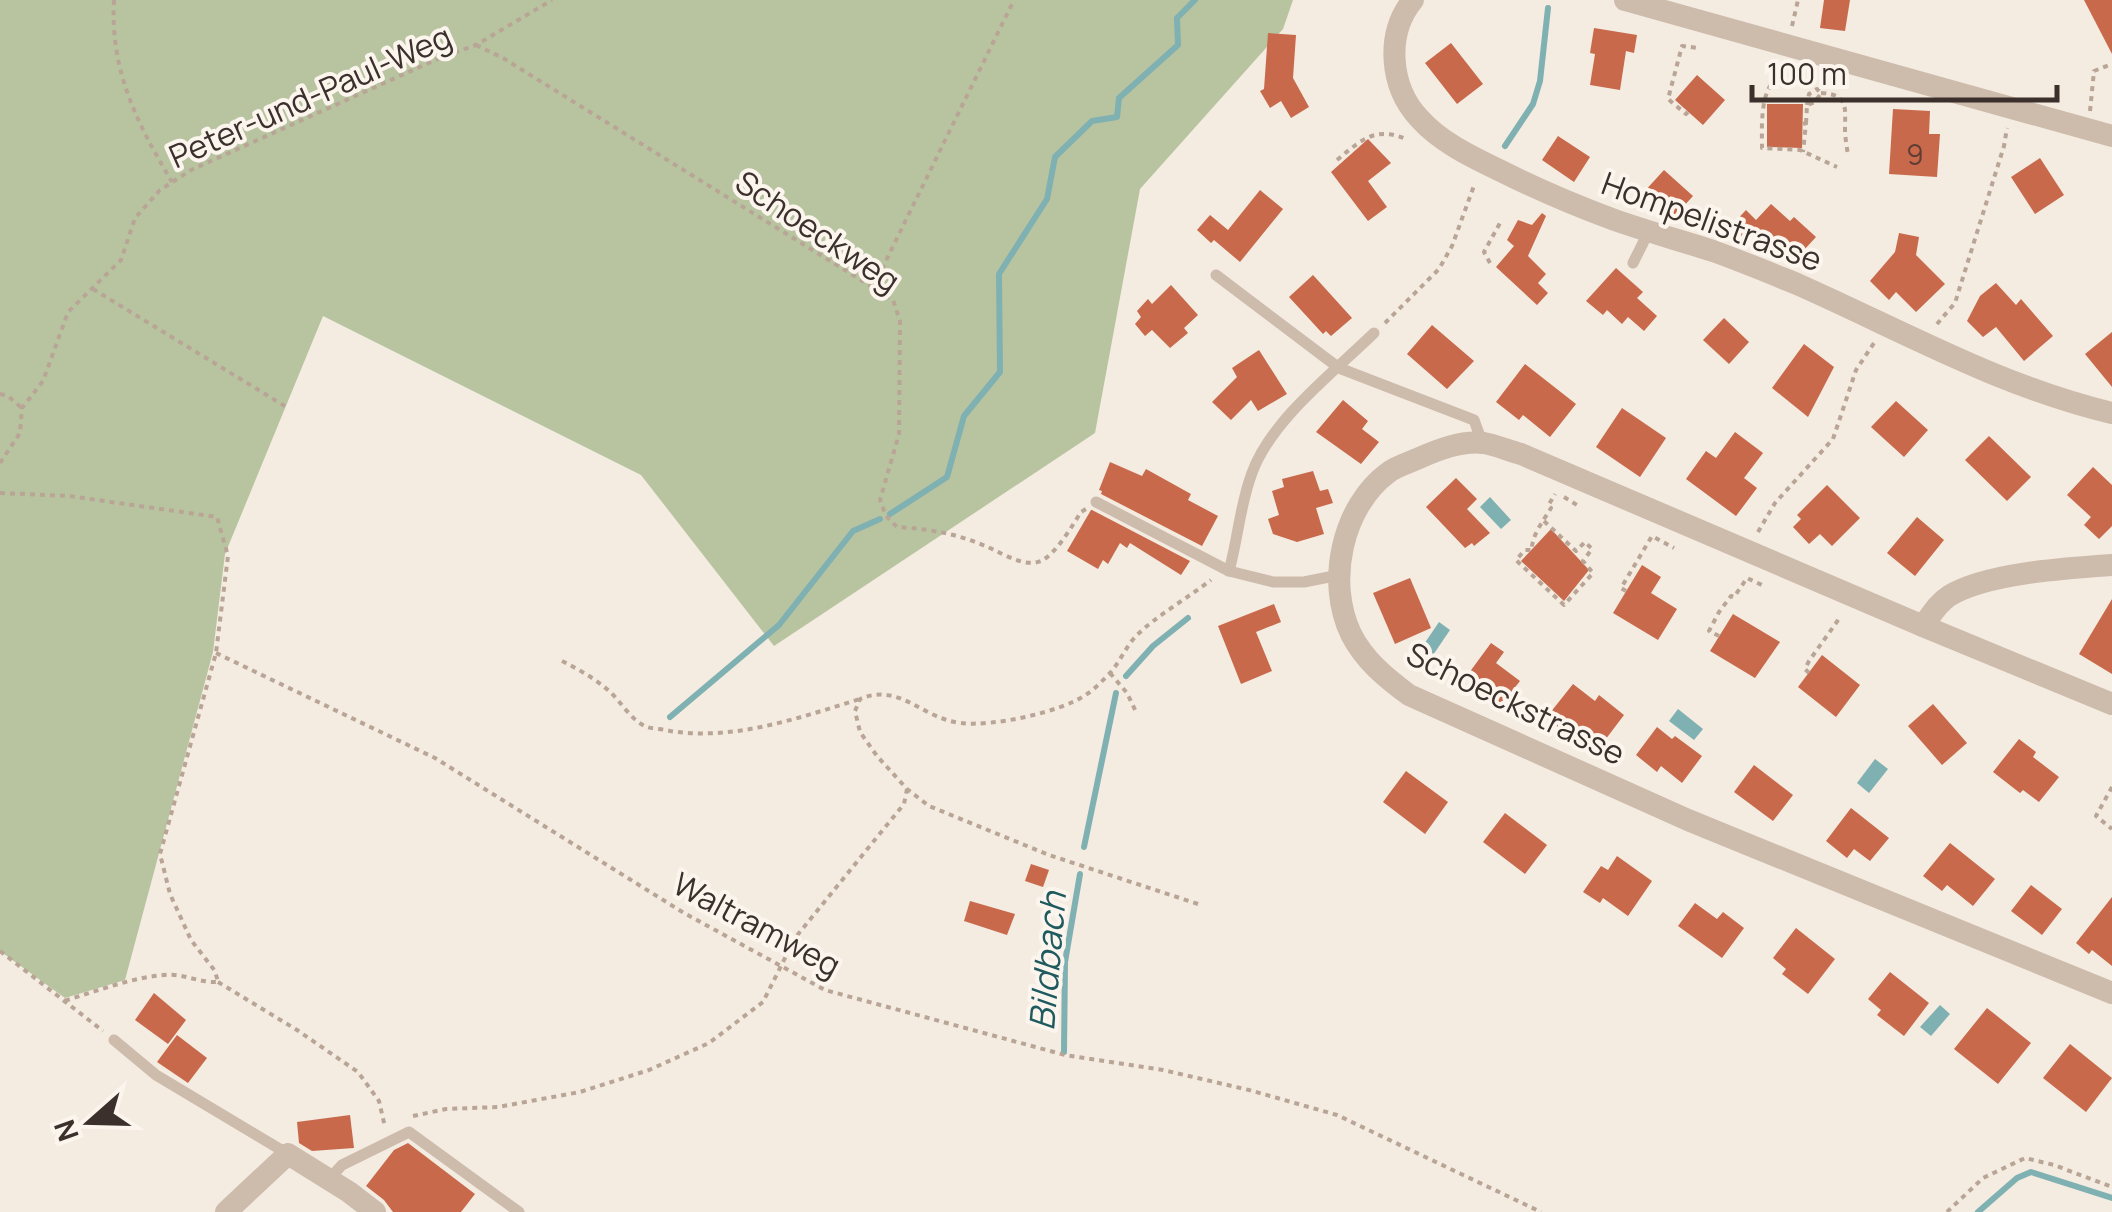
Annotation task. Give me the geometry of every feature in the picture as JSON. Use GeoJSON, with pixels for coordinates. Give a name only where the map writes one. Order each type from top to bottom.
{"type":"FeatureCollection","features":[{"type":"Feature","properties":{"kind":"street","name":"Hompelistrasse"},"geometry":{"type":"LineString","coordinates":[[1413,0],[1398,28],[1394,58],[1403,98],[1439,137],[1548,195],[1716,252],[1797,284],[2023,386],[2112,413]]}},
{"type":"Feature","properties":{"kind":"street"},"geometry":{"type":"LineString","coordinates":[[1624,0],[2112,136]]}},
{"type":"Feature","properties":{"kind":"street","name":"Schoeckstrasse"},"geometry":{"type":"LineString","coordinates":[[2112,704],[1537,461],[1482,442],[1440,448],[1389,471],[1362,500],[1344,537],[1339,575],[1350,632],[1384,676],[1410,695],[1688,820],[2112,993]]}},
{"type":"Feature","properties":{"kind":"street"},"geometry":{"type":"LineString","coordinates":[[1923,626],[1949,596],[1965,589],[2003,578],[2112,565]]}},
{"type":"Feature","properties":{"kind":"street"},"geometry":{"type":"LineString","coordinates":[[226,1212],[288,1154],[375,1212]]}},
{"type":"Feature","properties":{"kind":"lane"},"geometry":{"type":"LineString","coordinates":[[1634,263],[1650,231]]}},
{"type":"Feature","properties":{"kind":"lane"},"geometry":{"type":"LineString","coordinates":[[1216,275],[1339,368],[1474,420],[1482,442]]}},
{"type":"Feature","properties":{"kind":"lane"},"geometry":{"type":"LineString","coordinates":[[1228,571],[1250,476],[1260,453],[1277,429],[1374,333]]}},
{"type":"Feature","properties":{"kind":"lane"},"geometry":{"type":"LineString","coordinates":[[1096,502],[1228,571],[1273,582],[1304,582],[1339,575]]}},
{"type":"Feature","properties":{"kind":"lane"},"geometry":{"type":"LineString","coordinates":[[114,1040],[156,1075],[288,1154]]}},
{"type":"Feature","properties":{"kind":"lane"},"geometry":{"type":"LineString","coordinates":[[329,1179],[342,1165],[409,1132],[520,1212]]}},
{"type":"Feature","properties":{"kind":"path"},"geometry":{"type":"LineString","coordinates":[[114,0],[120,71],[141,130],[172,182]]}},
{"type":"Feature","properties":{"kind":"path","name":"Peter-und-Paul-Weg"},"geometry":{"type":"LineString","coordinates":[[0,464],[20,433],[22,408],[43,381],[68,312],[121,260],[135,218],[160,190],[192,170],[476,45],[552,0]]}},
{"type":"Feature","properties":{"kind":"path"},"geometry":{"type":"LineString","coordinates":[[872,288],[1014,0]]}},
{"type":"Feature","properties":{"kind":"path"},"geometry":{"type":"LineString","coordinates":[[1793,22],[1798,0]]}},
{"type":"Feature","properties":{"kind":"path","name":"Schoeckweg"},"geometry":{"type":"LineString","coordinates":[[476,45],[893,300],[900,322],[900,434],[880,500],[896,527],[970,538],[1019,562],[1041,561],[1059,544],[1081,512],[1096,502]]}},
{"type":"Feature","properties":{"kind":"path"},"geometry":{"type":"LineString","coordinates":[[1688,112],[1668,98],[1682,46],[1698,48]]}},
{"type":"Feature","properties":{"kind":"path"},"geometry":{"type":"LineString","coordinates":[[2086,130],[2094,71],[2112,64]]}},
{"type":"Feature","properties":{"kind":"path"},"geometry":{"type":"LineString","coordinates":[[1797,74],[1790,72],[1775,79],[1762,104],[1762,148],[1803,152],[1837,167]]}},
{"type":"Feature","properties":{"kind":"path"},"geometry":{"type":"LineString","coordinates":[[1803,152],[1807,105],[1829,93],[1846,106],[1848,156]]}},
{"type":"Feature","properties":{"kind":"path"},"geometry":{"type":"LineString","coordinates":[[1920,342],[1955,303],[2004,146],[2008,118]]}},
{"type":"Feature","properties":{"kind":"path"},"geometry":{"type":"LineString","coordinates":[[1337,160],[1370,135],[1398,135],[1411,141]]}},
{"type":"Feature","properties":{"kind":"path"},"geometry":{"type":"LineString","coordinates":[[1374,333],[1438,269],[1452,246],[1479,174]]}},
{"type":"Feature","properties":{"kind":"path"},"geometry":{"type":"LineString","coordinates":[[1490,263],[1484,252],[1500,223]]}},
{"type":"Feature","properties":{"kind":"path"},"geometry":{"type":"LineString","coordinates":[[93,289],[288,408]]}},
{"type":"Feature","properties":{"kind":"path"},"geometry":{"type":"LineString","coordinates":[[1752,540],[1775,503],[1834,438],[1856,370],[1872,348]]}},
{"type":"Feature","properties":{"kind":"path"},"geometry":{"type":"LineString","coordinates":[[0,394],[22,408]]}},
{"type":"Feature","properties":{"kind":"path"},"geometry":{"type":"LineString","coordinates":[[0,493],[69,496],[217,517],[228,556],[216,653],[160,854],[170,894],[218,982]]}},
{"type":"Feature","properties":{"kind":"path"},"geometry":{"type":"LineString","coordinates":[[1544,521],[1576,551],[1584,542],[1592,549],[1583,561],[1593,573],[1564,604],[1516,560],[1525,550],[1532,550],[1531,544],[1556,493],[1577,505]]}},
{"type":"Feature","properties":{"kind":"path"},"geometry":{"type":"LineString","coordinates":[[1626,592],[1621,588],[1652,536],[1674,548]]}},
{"type":"Feature","properties":{"kind":"path"},"geometry":{"type":"LineString","coordinates":[[562,661],[608,690],[634,719],[648,727],[689,734],[753,729],[887,693],[936,717],[960,723],[993,723],[1066,705],[1087,695],[1110,673],[1136,636],[1228,571]]}},
{"type":"Feature","properties":{"kind":"path"},"geometry":{"type":"LineString","coordinates":[[1719,636],[1709,631],[1747,578],[1764,586]]}},
{"type":"Feature","properties":{"kind":"path"},"geometry":{"type":"LineString","coordinates":[[1809,672],[1805,669],[1844,607]]}},
{"type":"Feature","properties":{"kind":"path","name":"Waltramweg"},"geometry":{"type":"LineString","coordinates":[[216,653],[435,758],[684,913],[824,990],[1064,1055],[1163,1070],[1337,1115],[1541,1212]]}},
{"type":"Feature","properties":{"kind":"path"},"geometry":{"type":"LineString","coordinates":[[1110,673],[1127,693],[1136,714]]}},
{"type":"Feature","properties":{"kind":"path"},"geometry":{"type":"LineString","coordinates":[[860,699],[855,710],[860,732],[877,756],[907,789],[941,812],[1032,849],[1198,904]]}},
{"type":"Feature","properties":{"kind":"path"},"geometry":{"type":"LineString","coordinates":[[2112,788],[2096,816],[2112,829]]}},
{"type":"Feature","properties":{"kind":"path"},"geometry":{"type":"LineString","coordinates":[[411,1117],[446,1109],[498,1108],[580,1092],[649,1070],[709,1043],[763,1002],[794,938],[904,804],[907,789]]}},
{"type":"Feature","properties":{"kind":"path"},"geometry":{"type":"LineString","coordinates":[[0,950],[114,1040]]}},
{"type":"Feature","properties":{"kind":"path"},"geometry":{"type":"LineString","coordinates":[[64,1001],[165,975],[218,982],[358,1072],[379,1102],[390,1141]]}},
{"type":"Feature","properties":{"kind":"path"},"geometry":{"type":"LineString","coordinates":[[1946,1212],[1983,1178],[2025,1158],[2112,1187]]}},
{"type":"Feature","properties":{"kind":"green space"},"geometry":{"type":"Polygon","coordinates":[[[0,0],[1293,0],[1283,29],[1140,189],[1095,433],[774,646],[641,475],[323,316],[225,554],[213,652],[125,980],[65,998],[0,951],[0,0]]]}},
{"type":"Feature","properties":{"kind":"water"},"geometry":{"type":"Polygon","coordinates":[[[1490,497],[1511,520],[1501,529],[1480,507],[1490,497]]]}},
{"type":"Feature","properties":{"kind":"water"},"geometry":{"type":"Polygon","coordinates":[[[1439,622],[1450,630],[1431,658],[1420,650],[1439,622]]]}},
{"type":"Feature","properties":{"kind":"water"},"geometry":{"type":"Polygon","coordinates":[[[1678,709],[1703,729],[1694,740],[1669,721],[1678,709]]]}},
{"type":"Feature","properties":{"kind":"water"},"geometry":{"type":"Polygon","coordinates":[[[1875,759],[1888,769],[1869,793],[1857,783],[1875,759]]]}},
{"type":"Feature","properties":{"kind":"water"},"geometry":{"type":"Polygon","coordinates":[[[1940,1005],[1950,1014],[1931,1036],[1920,1027],[1940,1005]]]}},
{"type":"Feature","properties":{"kind":"building"},"geometry":{"type":"Polygon","coordinates":[[[1824,0],[1850,0],[1845,31],[1820,28],[1824,0]]]}},
{"type":"Feature","properties":{"kind":"building"},"geometry":{"type":"Polygon","coordinates":[[[2084,0],[2112,0],[2112,54],[2084,0]]]}},
{"type":"Feature","properties":{"kind":"building"},"geometry":{"type":"Polygon","coordinates":[[[1594,28],[1637,35],[1634,53],[1626,51],[1620,90],[1590,85],[1594,28]]]}},
{"type":"Feature","properties":{"kind":"building"},"geometry":{"type":"Polygon","coordinates":[[[1268,33],[1296,35],[1293,78],[1309,107],[1291,118],[1281,101],[1270,108],[1260,91],[1264,89],[1268,33]]]}},
{"type":"Feature","properties":{"kind":"building"},"geometry":{"type":"Polygon","coordinates":[[[1451,43],[1483,84],[1457,104],[1425,63],[1451,43]]]}},
{"type":"Feature","properties":{"kind":"building"},"geometry":{"type":"Polygon","coordinates":[[[1697,75],[1725,100],[1703,125],[1675,100],[1697,75]]]}},
{"type":"Feature","properties":{"kind":"building"},"geometry":{"type":"Polygon","coordinates":[[[1767,104],[1803,104],[1802,148],[1767,147],[1767,104]]]}},
{"type":"Feature","properties":{"kind":"building"},"geometry":{"type":"Polygon","coordinates":[[[1893,109],[1930,111],[1929,134],[1940,134],[1937,177],[1889,174],[1893,109]]]}},
{"type":"Feature","properties":{"kind":"building"},"geometry":{"type":"Polygon","coordinates":[[[1558,136],[1590,157],[1574,182],[1542,160],[1558,136]]]}},
{"type":"Feature","properties":{"kind":"building"},"geometry":{"type":"Polygon","coordinates":[[[1368,139],[1391,163],[1368,181],[1387,207],[1368,221],[1331,172],[1368,139]]]}},
{"type":"Feature","properties":{"kind":"building"},"geometry":{"type":"Polygon","coordinates":[[[2040,158],[2064,195],[2035,214],[2011,177],[2040,158]]]}},
{"type":"Feature","properties":{"kind":"building"},"geometry":{"type":"Polygon","coordinates":[[[1664,170],[1693,196],[1672,219],[1643,193],[1664,170]]]}},
{"type":"Feature","properties":{"kind":"building"},"geometry":{"type":"Polygon","coordinates":[[[1260,190],[1283,209],[1240,262],[1197,230],[1210,215],[1228,230],[1260,190]]]}},
{"type":"Feature","properties":{"kind":"building"},"geometry":{"type":"Polygon","coordinates":[[[1771,204],[1790,221],[1794,217],[1816,237],[1791,264],[1756,231],[1747,241],[1731,226],[1746,210],[1756,220],[1771,204]]]}},
{"type":"Feature","properties":{"kind":"building"},"geometry":{"type":"Polygon","coordinates":[[[1542,213],[1546,216],[1528,256],[1546,274],[1538,283],[1548,293],[1537,305],[1496,267],[1514,246],[1507,240],[1518,220],[1532,225],[1542,213]]]}},
{"type":"Feature","properties":{"kind":"building"},"geometry":{"type":"Polygon","coordinates":[[[1899,233],[1919,237],[1916,255],[1945,284],[1916,312],[1896,292],[1889,300],[1870,281],[1895,252],[1899,233]]]}},
{"type":"Feature","properties":{"kind":"building"},"geometry":{"type":"Polygon","coordinates":[[[1616,268],[1643,292],[1637,298],[1657,316],[1644,331],[1628,317],[1622,324],[1607,310],[1603,315],[1586,301],[1616,268]]]}},
{"type":"Feature","properties":{"kind":"building"},"geometry":{"type":"Polygon","coordinates":[[[1313,275],[1352,318],[1331,336],[1326,331],[1323,334],[1289,297],[1313,275]]]}},
{"type":"Feature","properties":{"kind":"building"},"geometry":{"type":"Polygon","coordinates":[[[1996,283],[2016,305],[2021,299],[2053,336],[2024,361],[1996,327],[1983,337],[1967,321],[1980,296],[1996,283]]]}},
{"type":"Feature","properties":{"kind":"building"},"geometry":{"type":"Polygon","coordinates":[[[1171,285],[1198,315],[1184,328],[1188,333],[1170,348],[1152,330],[1145,336],[1135,324],[1141,317],[1137,311],[1148,299],[1152,304],[1171,285]]]}},
{"type":"Feature","properties":{"kind":"building"},"geometry":{"type":"Polygon","coordinates":[[[1724,318],[1749,342],[1729,364],[1703,340],[1724,318]]]}},
{"type":"Feature","properties":{"kind":"building"},"geometry":{"type":"Polygon","coordinates":[[[1432,325],[1474,361],[1447,389],[1407,354],[1432,325]]]}},
{"type":"Feature","properties":{"kind":"building"},"geometry":{"type":"Polygon","coordinates":[[[2112,332],[2112,387],[2085,354],[2112,332]]]}},
{"type":"Feature","properties":{"kind":"building"},"geometry":{"type":"Polygon","coordinates":[[[1804,344],[1834,367],[1808,417],[1772,388],[1804,344]]]}},
{"type":"Feature","properties":{"kind":"building"},"geometry":{"type":"Polygon","coordinates":[[[1259,350],[1287,394],[1258,411],[1251,400],[1231,420],[1212,402],[1237,377],[1232,368],[1259,350]]]}},
{"type":"Feature","properties":{"kind":"building"},"geometry":{"type":"Polygon","coordinates":[[[1525,364],[1576,404],[1550,437],[1523,415],[1519,420],[1496,402],[1525,364]]]}},
{"type":"Feature","properties":{"kind":"building"},"geometry":{"type":"Polygon","coordinates":[[[1343,400],[1368,421],[1362,429],[1379,442],[1361,464],[1316,432],[1343,400]]]}},
{"type":"Feature","properties":{"kind":"building"},"geometry":{"type":"Polygon","coordinates":[[[1896,401],[1928,430],[1904,457],[1871,427],[1896,401]]]}},
{"type":"Feature","properties":{"kind":"building"},"geometry":{"type":"Polygon","coordinates":[[[1622,408],[1666,438],[1640,477],[1596,447],[1622,408]]]}},
{"type":"Feature","properties":{"kind":"building"},"geometry":{"type":"Polygon","coordinates":[[[1735,432],[1763,453],[1744,478],[1757,488],[1736,516],[1686,479],[1706,451],[1716,458],[1735,432]]]}},
{"type":"Feature","properties":{"kind":"building"},"geometry":{"type":"Polygon","coordinates":[[[1989,436],[2031,477],[2007,501],[1965,460],[1989,436]]]}},
{"type":"Feature","properties":{"kind":"building"},"geometry":{"type":"Polygon","coordinates":[[[1110,462],[1142,476],[1146,469],[1191,494],[1188,500],[1218,516],[1202,546],[1101,494],[1099,490],[1110,462]]]}},
{"type":"Feature","properties":{"kind":"building"},"geometry":{"type":"Polygon","coordinates":[[[2093,467],[2112,485],[2112,526],[2099,539],[2084,525],[2091,517],[2067,495],[2093,467]]]}},
{"type":"Feature","properties":{"kind":"building"},"geometry":{"type":"Polygon","coordinates":[[[1313,471],[1320,491],[1328,489],[1333,503],[1316,508],[1324,534],[1297,542],[1273,534],[1268,519],[1279,515],[1272,491],[1284,487],[1282,479],[1313,471]]]}},
{"type":"Feature","properties":{"kind":"building"},"geometry":{"type":"Polygon","coordinates":[[[1456,478],[1477,499],[1467,509],[1490,533],[1465,548],[1426,507],[1456,478]]]}},
{"type":"Feature","properties":{"kind":"building"},"geometry":{"type":"Polygon","coordinates":[[[1827,485],[1860,518],[1832,546],[1820,534],[1809,544],[1793,527],[1801,519],[1797,515],[1827,485]]]}},
{"type":"Feature","properties":{"kind":"building"},"geometry":{"type":"Polygon","coordinates":[[[1091,510],[1190,561],[1181,575],[1130,543],[1127,548],[1120,543],[1108,564],[1103,560],[1098,569],[1067,551],[1091,510]]]}},
{"type":"Feature","properties":{"kind":"building"},"geometry":{"type":"Polygon","coordinates":[[[1917,517],[1944,540],[1915,576],[1887,553],[1917,517]]]}},
{"type":"Feature","properties":{"kind":"building"},"geometry":{"type":"Polygon","coordinates":[[[1551,529],[1589,570],[1564,601],[1521,561],[1551,529]]]}},
{"type":"Feature","properties":{"kind":"building"},"geometry":{"type":"Polygon","coordinates":[[[1642,565],[1661,577],[1651,593],[1677,609],[1658,640],[1613,613],[1642,565]]]}},
{"type":"Feature","properties":{"kind":"building"},"geometry":{"type":"Polygon","coordinates":[[[1410,578],[1431,628],[1395,644],[1373,593],[1410,578]]]}},
{"type":"Feature","properties":{"kind":"building"},"geometry":{"type":"Polygon","coordinates":[[[2112,599],[2112,674],[2079,654],[2112,599]]]}},
{"type":"Feature","properties":{"kind":"building"},"geometry":{"type":"Polygon","coordinates":[[[1274,604],[1281,622],[1256,632],[1272,671],[1241,684],[1218,626],[1274,604]]]}},
{"type":"Feature","properties":{"kind":"building"},"geometry":{"type":"Polygon","coordinates":[[[1733,614],[1780,642],[1755,678],[1710,651],[1733,614]]]}},
{"type":"Feature","properties":{"kind":"building"},"geometry":{"type":"Polygon","coordinates":[[[1491,643],[1504,652],[1496,663],[1520,681],[1502,704],[1466,677],[1491,643]]]}},
{"type":"Feature","properties":{"kind":"building"},"geometry":{"type":"Polygon","coordinates":[[[1822,655],[1860,685],[1836,717],[1798,687],[1822,655]]]}},
{"type":"Feature","properties":{"kind":"building"},"geometry":{"type":"Polygon","coordinates":[[[1573,684],[1595,701],[1599,695],[1624,715],[1599,748],[1578,731],[1574,736],[1566,734],[1546,718],[1573,684]]]}},
{"type":"Feature","properties":{"kind":"building"},"geometry":{"type":"Polygon","coordinates":[[[1933,704],[1967,743],[1942,765],[1908,726],[1933,704]]]}},
{"type":"Feature","properties":{"kind":"building"},"geometry":{"type":"Polygon","coordinates":[[[1657,727],[1702,756],[1682,783],[1661,766],[1657,772],[1636,755],[1657,727]]]}},
{"type":"Feature","properties":{"kind":"building"},"geometry":{"type":"Polygon","coordinates":[[[2019,739],[2036,752],[2033,757],[2059,777],[2039,802],[1993,772],[2019,739]]]}},
{"type":"Feature","properties":{"kind":"building"},"geometry":{"type":"Polygon","coordinates":[[[1754,765],[1793,795],[1773,821],[1734,792],[1754,765]]]}},
{"type":"Feature","properties":{"kind":"building"},"geometry":{"type":"Polygon","coordinates":[[[1406,771],[1448,802],[1425,834],[1383,802],[1406,771]]]}},
{"type":"Feature","properties":{"kind":"building"},"geometry":{"type":"Polygon","coordinates":[[[1851,808],[1889,838],[1870,861],[1854,849],[1847,858],[1826,841],[1851,808]]]}},
{"type":"Feature","properties":{"kind":"building"},"geometry":{"type":"Polygon","coordinates":[[[1505,813],[1547,845],[1525,874],[1483,842],[1505,813]]]}},
{"type":"Feature","properties":{"kind":"building"},"geometry":{"type":"Polygon","coordinates":[[[1950,843],[1995,879],[1973,906],[1947,885],[1942,891],[1923,876],[1950,843]]]}},
{"type":"Feature","properties":{"kind":"building"},"geometry":{"type":"Polygon","coordinates":[[[1617,856],[1652,881],[1628,916],[1603,898],[1600,903],[1583,892],[1601,866],[1608,870],[1617,856]]]}},
{"type":"Feature","properties":{"kind":"building"},"geometry":{"type":"Polygon","coordinates":[[[1031,864],[1049,870],[1043,887],[1025,881],[1031,864]]]}},
{"type":"Feature","properties":{"kind":"building"},"geometry":{"type":"Polygon","coordinates":[[[2031,885],[2062,909],[2042,935],[2011,911],[2031,885]]]}},
{"type":"Feature","properties":{"kind":"building"},"geometry":{"type":"Polygon","coordinates":[[[2112,897],[2112,966],[2076,943],[2112,897]]]}},
{"type":"Feature","properties":{"kind":"building"},"geometry":{"type":"Polygon","coordinates":[[[970,901],[1015,914],[1007,935],[964,921],[970,901]]]}},
{"type":"Feature","properties":{"kind":"building"},"geometry":{"type":"Polygon","coordinates":[[[1695,903],[1717,919],[1723,912],[1744,928],[1722,958],[1678,926],[1695,903]]]}},
{"type":"Feature","properties":{"kind":"building"},"geometry":{"type":"Polygon","coordinates":[[[1796,928],[1835,959],[1808,994],[1782,974],[1786,969],[1773,958],[1796,928]]]}},
{"type":"Feature","properties":{"kind":"building"},"geometry":{"type":"Polygon","coordinates":[[[1890,972],[1929,1003],[1904,1036],[1877,1015],[1881,1010],[1868,999],[1890,972]]]}},
{"type":"Feature","properties":{"kind":"building"},"geometry":{"type":"Polygon","coordinates":[[[154,993],[186,1020],[168,1044],[135,1020],[154,993]]]}},
{"type":"Feature","properties":{"kind":"building"},"geometry":{"type":"Polygon","coordinates":[[[1987,1008],[2031,1043],[1998,1084],[1954,1049],[1987,1008]]]}},
{"type":"Feature","properties":{"kind":"building"},"geometry":{"type":"Polygon","coordinates":[[[177,1035],[207,1058],[188,1083],[157,1062],[177,1035]]]}},
{"type":"Feature","properties":{"kind":"building"},"geometry":{"type":"Polygon","coordinates":[[[2070,1044],[2112,1078],[2086,1112],[2043,1078],[2070,1044]]]}},
{"type":"Feature","properties":{"kind":"building"},"geometry":{"type":"Polygon","coordinates":[[[350,1115],[354,1148],[312,1151],[299,1143],[297,1122],[350,1115]]]}},
{"type":"Feature","properties":{"kind":"building"},"geometry":{"type":"Polygon","coordinates":[[[408,1143],[475,1194],[461,1212],[393,1212],[366,1186],[394,1150],[408,1143]]]}},
{"type":"Feature","properties":{"kind":"waterway"},"geometry":{"type":"LineString","coordinates":[[890,514],[947,477],[964,416],[1000,372],[999,274],[1047,199],[1055,157],[1092,121],[1117,117],[1119,98],[1178,45],[1177,18],[1195,0]]}},
{"type":"Feature","properties":{"kind":"waterway","name":"Bildbach"},"geometry":{"type":"LineString","coordinates":[[1505,146],[1533,104],[1540,81],[1548,8]]}},
{"type":"Feature","properties":{"kind":"waterway"},"geometry":{"type":"LineString","coordinates":[[670,717],[779,625],[853,531],[880,519]]}},
{"type":"Feature","properties":{"kind":"waterway","name":"Bildbach"},"geometry":{"type":"LineString","coordinates":[[1126,676],[1153,646],[1188,618]]}},
{"type":"Feature","properties":{"kind":"waterway","name":"Bildbach"},"geometry":{"type":"LineString","coordinates":[[1084,847],[1116,693]]}},
{"type":"Feature","properties":{"kind":"waterway","name":"Bildbach"},"geometry":{"type":"LineString","coordinates":[[1064,1052],[1065,962],[1080,874]]}},
{"type":"Feature","properties":{"kind":"waterway"},"geometry":{"type":"LineString","coordinates":[[1978,1212],[2017,1178],[2031,1172],[2112,1198]]}}]}
